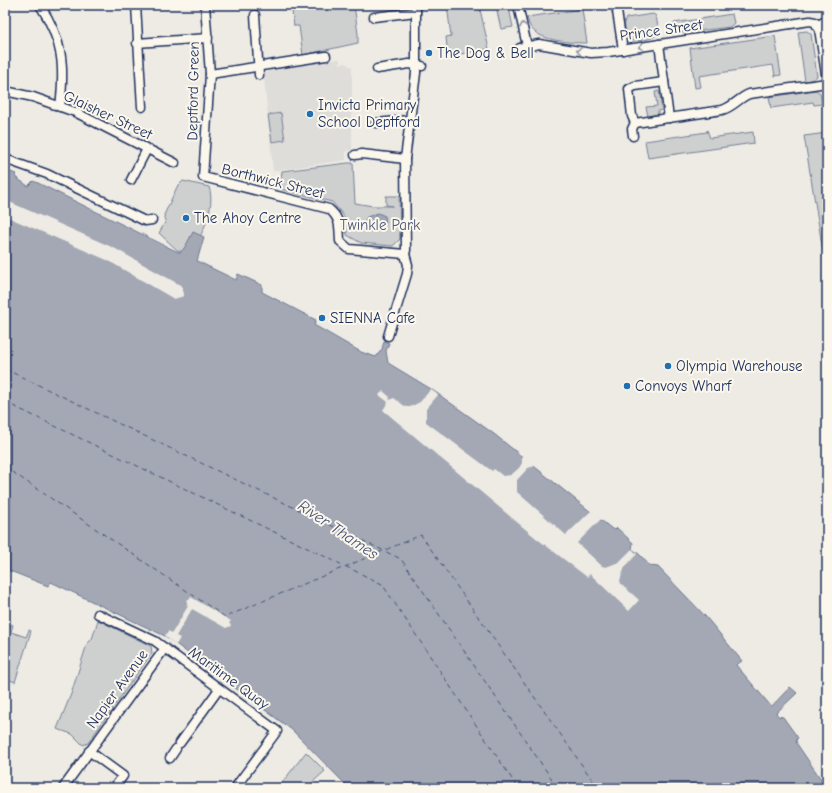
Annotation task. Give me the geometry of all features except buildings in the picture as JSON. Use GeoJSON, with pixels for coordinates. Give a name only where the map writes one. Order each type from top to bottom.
{"type":"FeatureCollection","features":[{"type":"Feature","properties":{"kind":"street"},"geometry":{"type":"LineString","coordinates":[[40,5],[52,25],[61,52],[63,68],[60,107]]}},
{"type":"Feature","properties":{"kind":"street"},"geometry":{"type":"LineString","coordinates":[[136,5],[137,43],[142,107]]}},
{"type":"Feature","properties":{"kind":"street","name":"Deptford Green"},"geometry":{"type":"LineString","coordinates":[[203,177],[210,74],[205,5]]}},
{"type":"Feature","properties":{"kind":"street","name":"Prince Street"},"geometry":{"type":"LineString","coordinates":[[518,5],[523,47],[539,44],[591,53],[622,50],[810,21],[815,22],[817,26]]}},
{"type":"Feature","properties":{"kind":"street"},"geometry":{"type":"LineString","coordinates":[[616,5],[622,50]]}},
{"type":"Feature","properties":{"kind":"street"},"geometry":{"type":"LineString","coordinates":[[374,18],[416,8],[419,66],[409,120],[405,159],[405,254],[408,265],[407,274],[388,336]]}},
{"type":"Feature","properties":{"kind":"street"},"geometry":{"type":"LineString","coordinates":[[255,15],[259,75]]}},
{"type":"Feature","properties":{"kind":"street"},"geometry":{"type":"LineString","coordinates":[[635,123],[728,109],[742,97],[749,94],[827,82],[817,26],[827,20]]}},
{"type":"Feature","properties":{"kind":"street"},"geometry":{"type":"LineString","coordinates":[[137,43],[208,38]]}},
{"type":"Feature","properties":{"kind":"street"},"geometry":{"type":"LineString","coordinates":[[659,44],[669,118]]}},
{"type":"Feature","properties":{"kind":"street"},"geometry":{"type":"LineString","coordinates":[[210,74],[326,56]]}},
{"type":"Feature","properties":{"kind":"street"},"geometry":{"type":"LineString","coordinates":[[377,69],[409,64],[419,66]]}},
{"type":"Feature","properties":{"kind":"street"},"geometry":{"type":"LineString","coordinates":[[633,136],[632,129],[635,123],[632,116],[630,89],[635,86],[664,82]]}},
{"type":"Feature","properties":{"kind":"street","name":"Glaisher Street"},"geometry":{"type":"LineString","coordinates":[[5,91],[33,97],[92,120],[175,163]]}},
{"type":"Feature","properties":{"kind":"street"},"geometry":{"type":"LineString","coordinates":[[376,123],[409,120]]}},
{"type":"Feature","properties":{"kind":"street"},"geometry":{"type":"LineString","coordinates":[[131,180],[146,149]]}},
{"type":"Feature","properties":{"kind":"street"},"geometry":{"type":"LineString","coordinates":[[354,155],[362,154],[405,159]]}},
{"type":"Feature","properties":{"kind":"street"},"geometry":{"type":"LineString","coordinates":[[5,159],[47,174],[145,221],[152,220]]}},
{"type":"Feature","properties":{"kind":"street","name":"Borthwick Street"},"geometry":{"type":"LineString","coordinates":[[203,177],[329,209],[338,219],[340,241],[349,248],[405,254]]}},
{"type":"Feature","properties":{"kind":"street","name":"Napier Avenue"},"geometry":{"type":"LineString","coordinates":[[63,788],[165,648],[155,641],[98,614]]}},
{"type":"Feature","properties":{"kind":"street","name":"Maritime Quay"},"geometry":{"type":"LineString","coordinates":[[165,648],[277,731],[238,784]]}},
{"type":"Feature","properties":{"kind":"street"},"geometry":{"type":"LineString","coordinates":[[170,758],[219,689]]}},
{"type":"Feature","properties":{"kind":"street"},"geometry":{"type":"LineString","coordinates":[[89,751],[123,776],[116,785]]}},
{"type":"Feature","properties":{"kind":"shaded area","name":"Invicta Primary School Deptford"},"geometry":{"type":"Polygon","coordinates":[[[340,59],[340,64],[345,63],[352,67],[352,150],[346,151],[346,160],[273,171],[264,78],[265,73],[274,68],[340,59]]]}},
{"type":"Feature","properties":{"kind":"green space"},"geometry":{"type":"Polygon","coordinates":[[[291,5],[354,5],[358,43],[303,55],[299,26],[294,26],[291,5]]]}},
{"type":"Feature","properties":{"kind":"green space"},"geometry":{"type":"Polygon","coordinates":[[[447,5],[479,5],[489,49],[448,56],[446,37],[451,36],[447,5]]]}},
{"type":"Feature","properties":{"kind":"green space"},"geometry":{"type":"Polygon","coordinates":[[[509,8],[513,27],[501,29],[497,11],[509,8]]]}},
{"type":"Feature","properties":{"kind":"green space"},"geometry":{"type":"Polygon","coordinates":[[[582,9],[587,43],[550,39],[542,36],[531,28],[527,17],[582,9]]]}},
{"type":"Feature","properties":{"kind":"green space"},"geometry":{"type":"Polygon","coordinates":[[[653,14],[656,16],[659,33],[644,40],[635,41],[627,39],[624,22],[626,18],[653,14]]]}},
{"type":"Feature","properties":{"kind":"green space"},"geometry":{"type":"Polygon","coordinates":[[[732,14],[734,23],[730,27],[680,33],[676,31],[674,23],[732,14]]]}},
{"type":"Feature","properties":{"kind":"green space"},"geometry":{"type":"Polygon","coordinates":[[[807,31],[811,34],[817,76],[814,79],[805,81],[798,32],[807,31]]]}},
{"type":"Feature","properties":{"kind":"green space"},"geometry":{"type":"Polygon","coordinates":[[[775,36],[781,75],[775,76],[773,65],[699,76],[701,87],[695,88],[690,48],[775,36]]]}},
{"type":"Feature","properties":{"kind":"green space"},"geometry":{"type":"Polygon","coordinates":[[[816,90],[820,93],[822,104],[814,105],[813,102],[771,108],[769,97],[816,90]]]}},
{"type":"Feature","properties":{"kind":"green space"},"geometry":{"type":"Polygon","coordinates":[[[659,91],[662,110],[658,111],[658,114],[648,116],[646,107],[657,106],[655,92],[659,91]]]}},
{"type":"Feature","properties":{"kind":"green space"},"geometry":{"type":"Polygon","coordinates":[[[281,113],[285,140],[272,142],[268,115],[281,113]]]}},
{"type":"Feature","properties":{"kind":"green space"},"geometry":{"type":"Polygon","coordinates":[[[707,130],[710,138],[753,132],[754,143],[648,158],[645,141],[707,132],[707,130]]]}},
{"type":"Feature","properties":{"kind":"green space"},"geometry":{"type":"Polygon","coordinates":[[[827,133],[827,263],[825,263],[804,136],[827,133]]]}},
{"type":"Feature","properties":{"kind":"green space","name":"Twinkle Park"},"geometry":{"type":"Polygon","coordinates":[[[353,163],[355,203],[373,206],[393,206],[386,205],[386,196],[399,196],[400,239],[393,246],[361,243],[347,235],[344,216],[332,202],[280,189],[282,171],[353,163]]]}},
{"type":"Feature","properties":{"kind":"green space","name":"The Ahoy Centre"},"geometry":{"type":"Polygon","coordinates":[[[183,181],[209,187],[211,195],[211,203],[207,221],[191,253],[178,251],[159,233],[166,221],[164,215],[177,187],[183,181]]]}},
{"type":"Feature","properties":{"kind":"green space"},"geometry":{"type":"Polygon","coordinates":[[[98,620],[151,646],[152,653],[88,743],[83,745],[72,734],[57,729],[71,694],[87,644],[92,639],[98,620]]]}},
{"type":"Feature","properties":{"kind":"green space"},"geometry":{"type":"Polygon","coordinates":[[[11,624],[13,625],[11,632],[26,637],[29,630],[31,631],[15,682],[5,678],[5,642],[11,624]]]}},
{"type":"Feature","properties":{"kind":"green space"},"geometry":{"type":"Polygon","coordinates":[[[306,752],[325,771],[306,788],[278,788],[306,752]]]}},
{"type":"Feature","properties":{"kind":"water","name":"River Thames"},"geometry":{"type":"Polygon","coordinates":[[[5,170],[16,174],[15,177],[28,186],[33,181],[38,183],[180,253],[193,232],[204,237],[197,261],[236,280],[238,274],[262,285],[262,292],[316,320],[314,325],[361,352],[376,357],[382,349],[384,341],[389,343],[386,351],[388,363],[431,389],[494,434],[612,529],[615,530],[617,528],[633,543],[632,549],[650,566],[658,567],[706,617],[742,661],[736,665],[770,705],[772,706],[790,687],[797,693],[776,713],[778,716],[783,717],[798,738],[796,740],[797,744],[827,788],[349,788],[292,730],[165,636],[51,582],[48,586],[5,569],[5,170]]]}},
{"type":"Feature","properties":{"kind":"water"},"geometry":{"type":"Polygon","coordinates":[[[378,213],[385,216],[386,223],[382,228],[370,231],[362,225],[367,217],[378,213]]]}},
{"type":"Feature","properties":{"kind":"pier"},"geometry":{"type":"Polygon","coordinates":[[[5,200],[114,248],[182,286],[184,296],[174,299],[107,260],[5,216],[5,200]]]}},
{"type":"Feature","properties":{"kind":"pier"},"geometry":{"type":"Polygon","coordinates":[[[431,389],[438,395],[426,409],[426,422],[492,471],[494,469],[503,476],[511,475],[519,468],[522,463],[522,455],[535,466],[528,468],[517,480],[517,492],[566,535],[591,511],[601,519],[577,543],[602,566],[606,567],[619,562],[632,549],[637,554],[625,567],[620,580],[621,584],[639,600],[629,611],[590,574],[587,577],[536,538],[383,410],[388,402],[379,395],[383,391],[390,397],[389,400],[394,398],[406,407],[410,407],[420,402],[431,389]]]}},
{"type":"Feature","properties":{"kind":"pier"},"geometry":{"type":"Polygon","coordinates":[[[191,597],[231,621],[229,623],[231,626],[226,628],[192,609],[176,636],[180,638],[176,645],[165,636],[168,631],[172,633],[188,606],[186,605],[188,602],[186,600],[189,600],[191,597]]]}},
{"type":"Feature","properties":{"kind":"ferry route"},"geometry":{"type":"LineString","coordinates":[[5,369],[401,559],[558,788]]}},
{"type":"Feature","properties":{"kind":"ferry route"},"geometry":{"type":"LineString","coordinates":[[5,402],[382,584],[518,788]]}},
{"type":"Feature","properties":{"kind":"ferry route"},"geometry":{"type":"LineString","coordinates":[[5,467],[225,617],[421,535],[598,788]]}},
{"type":"Feature","properties":{"kind":"place","name":"The Dog & Bell"},"geometry":{"type":"Point","coordinates":[429,53]}},
{"type":"Feature","properties":{"kind":"place","name":"Invicta Primary School Deptford"},"geometry":{"type":"Point","coordinates":[310,114]}},
{"type":"Feature","properties":{"kind":"place","name":"The Ahoy Centre"},"geometry":{"type":"Point","coordinates":[186,218]}},
{"type":"Feature","properties":{"kind":"place","name":"SIENNA Cafe"},"geometry":{"type":"Point","coordinates":[322,318]}},
{"type":"Feature","properties":{"kind":"place","name":"Olympia Warehouse"},"geometry":{"type":"Point","coordinates":[668,366]}},
{"type":"Feature","properties":{"kind":"place","name":"Convoys Wharf"},"geometry":{"type":"Point","coordinates":[627,386]}}]}
